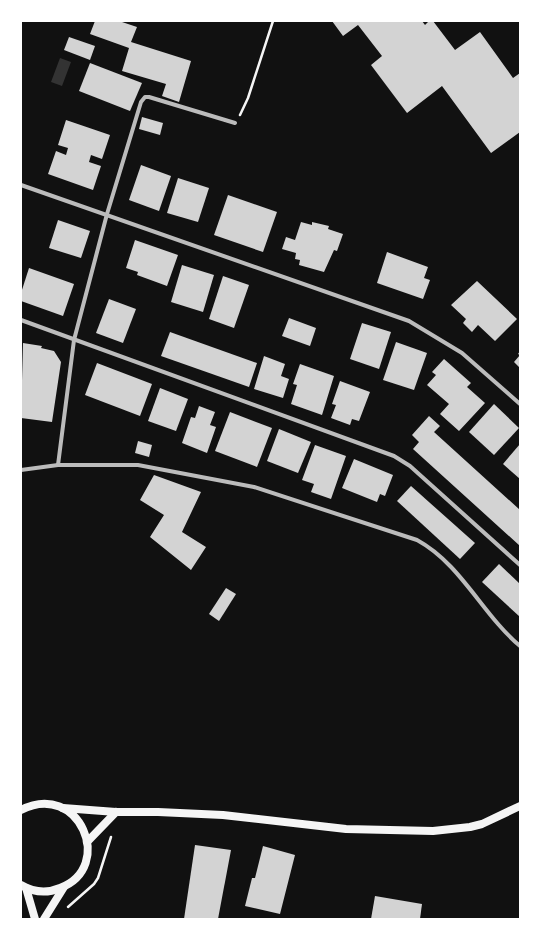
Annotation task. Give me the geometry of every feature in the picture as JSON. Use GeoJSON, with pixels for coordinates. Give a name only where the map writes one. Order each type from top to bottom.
{"type":"FeatureCollection","features":[{"type":"Feature","properties":{"kind":"main road"},"geometry":{"type":"LineString","coordinates":[[21,810],[41,804],[63,808],[116,812],[216,814],[346,829],[433,831],[470,827],[482,824],[520,806]]}},
{"type":"Feature","properties":{"kind":"main road"},"geometry":{"type":"LineString","coordinates":[[23,887],[45,892],[64,887],[73,881],[82,868],[87,853],[87,842],[80,822],[63,808]]}},
{"type":"Feature","properties":{"kind":"main road"},"geometry":{"type":"LineString","coordinates":[[87,842],[116,812]]}},
{"type":"Feature","properties":{"kind":"main road"},"geometry":{"type":"LineString","coordinates":[[23,887],[35,919]]}},
{"type":"Feature","properties":{"kind":"main road"},"geometry":{"type":"LineString","coordinates":[[44,919],[64,887]]}},
{"type":"Feature","properties":{"kind":"street"},"geometry":{"type":"LineString","coordinates":[[58,465],[74,340],[107,214],[143,98],[149,97],[235,123]]}},
{"type":"Feature","properties":{"kind":"street"},"geometry":{"type":"LineString","coordinates":[[21,184],[410,321],[462,353],[520,404]]}},
{"type":"Feature","properties":{"kind":"street"},"geometry":{"type":"LineString","coordinates":[[21,320],[394,456],[410,466],[520,565]]}},
{"type":"Feature","properties":{"kind":"street"},"geometry":{"type":"LineString","coordinates":[[21,470],[58,465],[138,465],[254,487],[417,540],[436,552],[477,596],[504,631],[520,646]]}},
{"type":"Feature","properties":{"kind":"path"},"geometry":{"type":"LineString","coordinates":[[235,123],[246,103],[273,21]]}},
{"type":"Feature","properties":{"kind":"shaded area"},"geometry":{"type":"Polygon","coordinates":[[[60,58],[71,62],[62,86],[51,82],[60,58]]]}},
{"type":"Feature","properties":{"kind":"building"},"geometry":{"type":"Polygon","coordinates":[[[95,21],[119,21],[137,27],[131,42],[191,61],[179,102],[162,96],[166,84],[122,71],[129,48],[90,34],[95,21]]]}},
{"type":"Feature","properties":{"kind":"building"},"geometry":{"type":"Polygon","coordinates":[[[332,21],[422,21],[425,25],[429,21],[433,21],[455,50],[480,32],[513,78],[520,73],[520,132],[491,153],[442,86],[407,113],[371,65],[382,56],[358,25],[343,36],[332,21]]]}},
{"type":"Feature","properties":{"kind":"building"},"geometry":{"type":"Polygon","coordinates":[[[69,37],[95,46],[90,60],[64,50],[69,37]]]}},
{"type":"Feature","properties":{"kind":"building"},"geometry":{"type":"Polygon","coordinates":[[[90,63],[142,83],[130,111],[79,91],[90,63]]]}},
{"type":"Feature","properties":{"kind":"building"},"geometry":{"type":"Polygon","coordinates":[[[142,117],[163,123],[160,135],[139,129],[142,117]]]}},
{"type":"Feature","properties":{"kind":"building"},"geometry":{"type":"Polygon","coordinates":[[[66,120],[110,135],[102,159],[91,155],[89,162],[101,166],[93,190],[48,174],[56,151],[66,155],[68,148],[58,145],[66,120]]]}},
{"type":"Feature","properties":{"kind":"building"},"geometry":{"type":"Polygon","coordinates":[[[141,165],[171,176],[159,211],[129,200],[141,165]]]}},
{"type":"Feature","properties":{"kind":"building"},"geometry":{"type":"Polygon","coordinates":[[[178,178],[209,188],[198,222],[167,213],[178,178]]]}},
{"type":"Feature","properties":{"kind":"building"},"geometry":{"type":"Polygon","coordinates":[[[228,195],[277,212],[263,252],[214,235],[228,195]]]}},
{"type":"Feature","properties":{"kind":"building"},"geometry":{"type":"Polygon","coordinates":[[[58,220],[90,231],[81,258],[49,248],[58,220]]]}},
{"type":"Feature","properties":{"kind":"building"},"geometry":{"type":"Polygon","coordinates":[[[301,222],[312,225],[312,222],[329,226],[328,229],[343,234],[337,251],[334,250],[324,272],[299,265],[300,260],[295,259],[296,253],[282,249],[286,237],[295,240],[301,222]]]}},
{"type":"Feature","properties":{"kind":"building"},"geometry":{"type":"Polygon","coordinates":[[[135,240],[178,255],[167,286],[137,275],[138,272],[126,268],[135,240]]]}},
{"type":"Feature","properties":{"kind":"building"},"geometry":{"type":"Polygon","coordinates":[[[387,252],[428,267],[424,278],[430,280],[423,299],[377,283],[387,252]]]}},
{"type":"Feature","properties":{"kind":"building"},"geometry":{"type":"Polygon","coordinates":[[[182,265],[214,275],[203,312],[171,302],[182,265]]]}},
{"type":"Feature","properties":{"kind":"building"},"geometry":{"type":"Polygon","coordinates":[[[29,268],[74,284],[63,316],[21,301],[21,293],[29,268]]]}},
{"type":"Feature","properties":{"kind":"building"},"geometry":{"type":"Polygon","coordinates":[[[223,276],[249,285],[234,328],[209,319],[223,276]]]}},
{"type":"Feature","properties":{"kind":"building"},"geometry":{"type":"Polygon","coordinates":[[[477,281],[517,319],[495,341],[478,325],[472,332],[463,323],[466,319],[451,305],[477,281]]]}},
{"type":"Feature","properties":{"kind":"building"},"geometry":{"type":"Polygon","coordinates":[[[109,299],[136,309],[123,343],[96,333],[109,299]]]}},
{"type":"Feature","properties":{"kind":"building"},"geometry":{"type":"Polygon","coordinates":[[[289,318],[316,328],[310,346],[282,336],[289,318]]]}},
{"type":"Feature","properties":{"kind":"building"},"geometry":{"type":"Polygon","coordinates":[[[362,323],[391,332],[379,369],[350,359],[362,323]]]}},
{"type":"Feature","properties":{"kind":"building"},"geometry":{"type":"Polygon","coordinates":[[[170,332],[257,363],[249,387],[161,356],[170,332]]]}},
{"type":"Feature","properties":{"kind":"building"},"geometry":{"type":"Polygon","coordinates":[[[396,342],[427,353],[414,390],[383,380],[396,342]]]}},
{"type":"Feature","properties":{"kind":"building"},"geometry":{"type":"Polygon","coordinates":[[[23,343],[42,346],[41,348],[54,351],[61,362],[52,422],[21,418],[23,343]]]}},
{"type":"Feature","properties":{"kind":"building"},"geometry":{"type":"Polygon","coordinates":[[[520,355],[520,368],[514,362],[520,355]]]}},
{"type":"Feature","properties":{"kind":"building"},"geometry":{"type":"Polygon","coordinates":[[[264,356],[285,364],[281,376],[289,379],[283,398],[254,389],[264,356]]]}},
{"type":"Feature","properties":{"kind":"building"},"geometry":{"type":"Polygon","coordinates":[[[444,359],[471,383],[467,387],[485,403],[459,431],[440,414],[449,404],[427,385],[436,375],[432,372],[444,359]]]}},
{"type":"Feature","properties":{"kind":"building"},"geometry":{"type":"Polygon","coordinates":[[[97,363],[152,384],[140,416],[85,395],[97,363]]]}},
{"type":"Feature","properties":{"kind":"building"},"geometry":{"type":"Polygon","coordinates":[[[300,364],[334,376],[322,415],[291,404],[297,385],[293,384],[300,364]]]}},
{"type":"Feature","properties":{"kind":"building"},"geometry":{"type":"Polygon","coordinates":[[[340,381],[370,392],[359,421],[352,419],[350,425],[331,418],[336,405],[332,404],[340,381]]]}},
{"type":"Feature","properties":{"kind":"building"},"geometry":{"type":"Polygon","coordinates":[[[160,388],[188,399],[176,431],[148,421],[160,388]]]}},
{"type":"Feature","properties":{"kind":"building"},"geometry":{"type":"Polygon","coordinates":[[[494,404],[519,428],[494,455],[469,432],[494,404]]]}},
{"type":"Feature","properties":{"kind":"building"},"geometry":{"type":"Polygon","coordinates":[[[199,406],[215,412],[210,425],[216,427],[207,453],[182,443],[191,417],[195,418],[199,406]]]}},
{"type":"Feature","properties":{"kind":"building"},"geometry":{"type":"Polygon","coordinates":[[[230,412],[272,428],[257,467],[215,451],[230,412]]]}},
{"type":"Feature","properties":{"kind":"building"},"geometry":{"type":"Polygon","coordinates":[[[429,416],[440,426],[434,432],[520,510],[520,546],[413,449],[419,442],[412,435],[429,416]]]}},
{"type":"Feature","properties":{"kind":"building"},"geometry":{"type":"Polygon","coordinates":[[[279,429],[311,442],[298,473],[267,461],[279,429]]]}},
{"type":"Feature","properties":{"kind":"building"},"geometry":{"type":"Polygon","coordinates":[[[138,441],[152,445],[149,457],[135,453],[138,441]]]}},
{"type":"Feature","properties":{"kind":"building"},"geometry":{"type":"Polygon","coordinates":[[[520,444],[520,479],[503,464],[520,444]]]}},
{"type":"Feature","properties":{"kind":"building"},"geometry":{"type":"Polygon","coordinates":[[[315,445],[346,456],[331,499],[311,492],[314,484],[302,480],[315,445]]]}},
{"type":"Feature","properties":{"kind":"building"},"geometry":{"type":"Polygon","coordinates":[[[354,459],[393,475],[385,496],[380,494],[377,502],[342,488],[354,459]]]}},
{"type":"Feature","properties":{"kind":"building"},"geometry":{"type":"Polygon","coordinates":[[[154,475],[201,492],[182,532],[206,547],[191,570],[150,537],[164,515],[140,500],[154,475]]]}},
{"type":"Feature","properties":{"kind":"building"},"geometry":{"type":"Polygon","coordinates":[[[411,486],[475,543],[460,559],[397,501],[411,486]]]}},
{"type":"Feature","properties":{"kind":"building"},"geometry":{"type":"Polygon","coordinates":[[[499,564],[520,584],[520,617],[482,582],[499,564]]]}},
{"type":"Feature","properties":{"kind":"building"},"geometry":{"type":"Polygon","coordinates":[[[226,588],[236,594],[219,621],[209,614],[226,588]]]}},
{"type":"Feature","properties":{"kind":"building"},"geometry":{"type":"Polygon","coordinates":[[[195,845],[231,850],[218,919],[184,919],[195,845]]]}},
{"type":"Feature","properties":{"kind":"building"},"geometry":{"type":"Polygon","coordinates":[[[263,846],[295,855],[280,914],[245,906],[252,878],[255,878],[263,846]]]}},
{"type":"Feature","properties":{"kind":"building"},"geometry":{"type":"Polygon","coordinates":[[[375,896],[422,904],[420,919],[371,919],[375,896]]]}}]}
